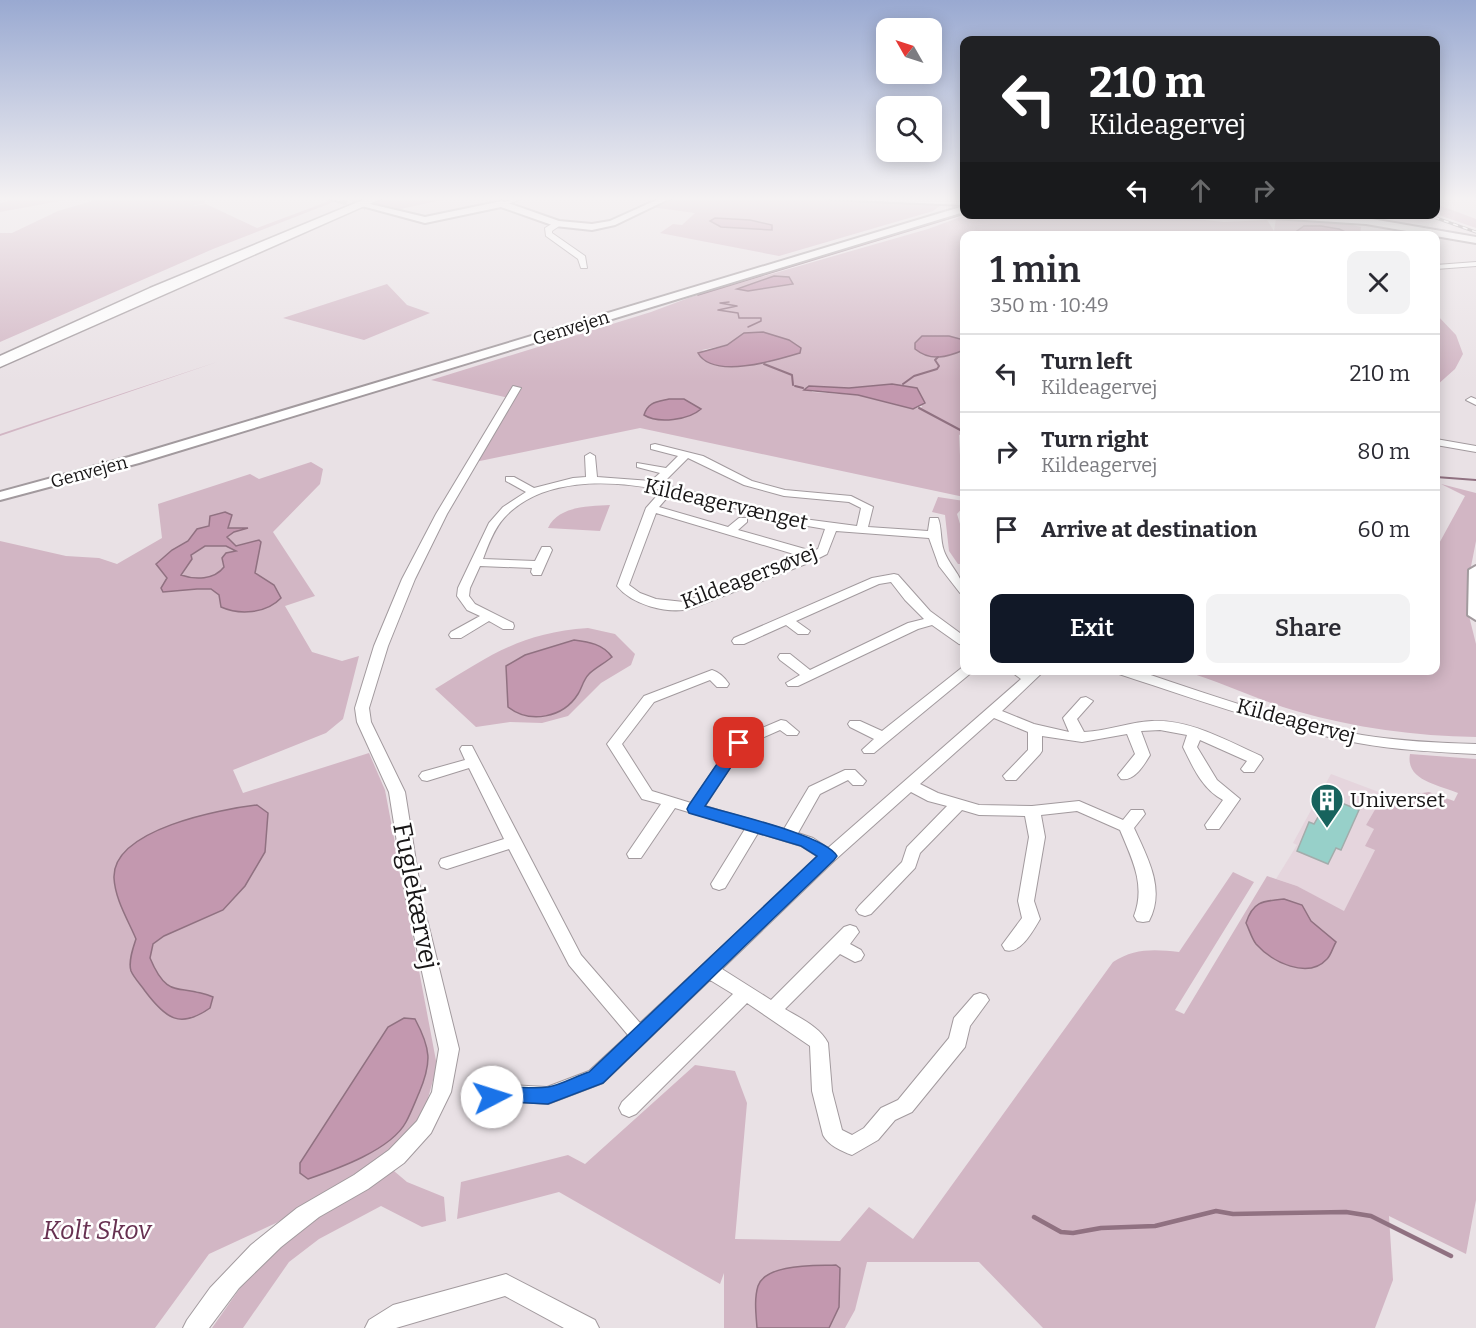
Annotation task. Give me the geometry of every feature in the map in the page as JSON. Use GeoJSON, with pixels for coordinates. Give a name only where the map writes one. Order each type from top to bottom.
{"type":"FeatureCollection","features":[{"type":"Feature","properties":{"kind":"highway"},"geometry":{"type":"LineString","coordinates":[[0,349],[203,259]]}},
{"type":"Feature","properties":{"kind":"highway"},"geometry":{"type":"LineString","coordinates":[[0,362],[229,259]]}},
{"type":"Feature","properties":{"kind":"street"},"geometry":{"type":"LineString","coordinates":[[573,262],[583,264],[582,259]]}},
{"type":"Feature","properties":{"kind":"street","name":"Genvejen"},"geometry":{"type":"LineString","coordinates":[[0,493],[177,447],[801,259]]}},
{"type":"Feature","properties":{"kind":"street"},"geometry":{"type":"LineString","coordinates":[[1440,267],[1476,264]]}},
{"type":"Feature","properties":{"kind":"street","name":"Fuglekærvej"},"geometry":{"type":"LineString","coordinates":[[195,1328],[217,1296],[271,1240],[308,1213],[363,1181],[408,1147],[429,1121],[441,1097],[448,1073],[449,1049],[414,899],[397,792],[364,722],[362,708],[393,610],[410,573],[510,391]]}},
{"type":"Feature","properties":{"kind":"street"},"geometry":{"type":"LineString","coordinates":[[1440,443],[1476,449]]}},
{"type":"Feature","properties":{"kind":"street"},"geometry":{"type":"LineString","coordinates":[[655,447],[699,458],[748,483],[784,493],[850,500],[867,507],[862,530]]}},
{"type":"Feature","properties":{"kind":"street"},"geometry":{"type":"LineString","coordinates":[[654,485],[685,455]]}},
{"type":"Feature","properties":{"kind":"street"},"geometry":{"type":"LineString","coordinates":[[590,456],[592,481]]}},
{"type":"Feature","properties":{"kind":"street"},"geometry":{"type":"LineString","coordinates":[[641,465],[666,471]]}},
{"type":"Feature","properties":{"kind":"street"},"geometry":{"type":"LineString","coordinates":[[510,479],[534,492]]}},
{"type":"Feature","properties":{"kind":"street","name":"Kildeagervænget"},"geometry":{"type":"LineString","coordinates":[[508,626],[471,607],[463,596],[496,519],[519,499],[552,486],[592,481],[654,485],[780,517],[832,527],[932,535]]}},
{"type":"Feature","properties":{"kind":"street","name":"Kildeagersøvej"},"geometry":{"type":"LineString","coordinates":[[670,488],[652,508],[623,586],[628,592],[670,607],[686,606],[807,559],[823,551],[832,527]]}},
{"type":"Feature","properties":{"kind":"street"},"geometry":{"type":"LineString","coordinates":[[652,508],[801,552],[807,559]]}},
{"type":"Feature","properties":{"kind":"street"},"geometry":{"type":"LineString","coordinates":[[730,531],[743,520]]}},
{"type":"Feature","properties":{"kind":"street"},"geometry":{"type":"LineString","coordinates":[[934,520],[932,535],[946,569],[960,585]]}},
{"type":"Feature","properties":{"kind":"street"},"geometry":{"type":"LineString","coordinates":[[476,562],[538,568],[546,550]]}},
{"type":"Feature","properties":{"kind":"street"},"geometry":{"type":"LineString","coordinates":[[1476,570],[1474,600],[1476,615]]}},
{"type":"Feature","properties":{"kind":"street"},"geometry":{"type":"LineString","coordinates":[[739,641],[876,581],[894,578],[906,597],[932,621],[960,638]]}},
{"type":"Feature","properties":{"kind":"street"},"geometry":{"type":"LineString","coordinates":[[456,635],[488,616]]}},
{"type":"Feature","properties":{"kind":"street"},"geometry":{"type":"LineString","coordinates":[[787,620],[802,631]]}},
{"type":"Feature","properties":{"kind":"street"},"geometry":{"type":"LineString","coordinates":[[793,683],[913,626],[932,621]]}},
{"type":"Feature","properties":{"kind":"street"},"geometry":{"type":"LineString","coordinates":[[785,657],[809,675]]}},
{"type":"Feature","properties":{"kind":"street"},"geometry":{"type":"LineString","coordinates":[[722,684],[711,674],[649,699],[614,744],[647,795],[807,842],[829,856]]}},
{"type":"Feature","properties":{"kind":"street"},"geometry":{"type":"LineString","coordinates":[[869,750],[960,675]]}},
{"type":"Feature","properties":{"kind":"street"},"geometry":{"type":"LineString","coordinates":[[476,1100],[509,1094],[548,1095],[596,1077],[708,969],[829,856],[991,711],[1026,675]]}},
{"type":"Feature","properties":{"kind":"street","name":"Kildeagervej"},"geometry":{"type":"LineString","coordinates":[[1137,675],[1312,729],[1394,744],[1476,749]]}},
{"type":"Feature","properties":{"kind":"street"},"geometry":{"type":"LineString","coordinates":[[1079,737],[1070,718],[1086,701]]}},
{"type":"Feature","properties":{"kind":"street","name":"Kildeagervej"},"geometry":{"type":"LineString","coordinates":[[991,711],[1035,731],[1079,737],[1132,727],[1169,726],[1256,759],[1249,769]]}},
{"type":"Feature","properties":{"kind":"street"},"geometry":{"type":"LineString","coordinates":[[695,809],[739,743],[781,724],[792,732]]}},
{"type":"Feature","properties":{"kind":"street"},"geometry":{"type":"LineString","coordinates":[[855,724],[884,738]]}},
{"type":"Feature","properties":{"kind":"street"},"geometry":{"type":"LineString","coordinates":[[1126,775],[1143,755],[1132,727]]}},
{"type":"Feature","properties":{"kind":"street"},"geometry":{"type":"LineString","coordinates":[[1011,776],[1035,751],[1035,731]]}},
{"type":"Feature","properties":{"kind":"street"},"geometry":{"type":"LineString","coordinates":[[1195,734],[1190,740],[1190,747],[1206,778],[1213,787],[1232,799],[1214,825]]}},
{"type":"Feature","properties":{"kind":"street"},"geometry":{"type":"LineString","coordinates":[[427,776],[471,756],[576,960],[640,1036]]}},
{"type":"Feature","properties":{"kind":"street"},"geometry":{"type":"LineString","coordinates":[[788,836],[814,791],[850,773],[858,781]]}},
{"type":"Feature","properties":{"kind":"street"},"geometry":{"type":"LineString","coordinates":[[908,784],[957,806],[979,810],[1032,811],[1079,806],[1131,821],[1148,891],[1149,904],[1143,916]]}},
{"type":"Feature","properties":{"kind":"street"},"geometry":{"type":"LineString","coordinates":[[634,854],[671,802]]}},
{"type":"Feature","properties":{"kind":"street"},"geometry":{"type":"LineString","coordinates":[[865,910],[909,864],[913,851],[957,806]]}},
{"type":"Feature","properties":{"kind":"street"},"geometry":{"type":"LineString","coordinates":[[1011,945],[1031,919],[1026,901],[1037,837],[1032,811]]}},
{"type":"Feature","properties":{"kind":"street"},"geometry":{"type":"LineString","coordinates":[[719,884],[754,827]]}},
{"type":"Feature","properties":{"kind":"street"},"geometry":{"type":"LineString","coordinates":[[447,863],[514,842]]}},
{"type":"Feature","properties":{"kind":"street"},"geometry":{"type":"LineString","coordinates":[[772,1010],[844,938],[855,955]]}},
{"type":"Feature","properties":{"kind":"street"},"geometry":{"type":"LineString","coordinates":[[708,969],[819,1043],[822,1090],[833,1135],[852,1146],[871,1134],[888,1114],[905,1106],[958,1041],[961,1023],[980,1000]]}},
{"type":"Feature","properties":{"kind":"street"},"geometry":{"type":"LineString","coordinates":[[629,1108],[746,993]]}},
{"type":"Feature","properties":{"kind":"street"},"geometry":{"type":"LineString","coordinates":[[377,1328],[393,1316],[506,1285],[587,1328]]}},
{"type":"Feature","properties":{"kind":"shaded area"},"geometry":{"type":"Polygon","coordinates":[[[774,276],[789,277],[793,284],[748,291],[737,289],[774,276]]]}},
{"type":"Feature","properties":{"kind":"shaded area"},"geometry":{"type":"Polygon","coordinates":[[[763,332],[789,340],[801,348],[800,353],[762,363],[731,367],[706,361],[698,353],[727,345],[744,333],[763,332]]]}},
{"type":"Feature","properties":{"kind":"shaded area"},"geometry":{"type":"Polygon","coordinates":[[[922,336],[949,336],[960,339],[960,352],[939,357],[927,356],[915,349],[915,343],[922,336]]]}},
{"type":"Feature","properties":{"kind":"shaded area"},"geometry":{"type":"Polygon","coordinates":[[[892,384],[917,388],[925,403],[913,409],[858,395],[804,390],[809,386],[849,388],[892,384]]]}},
{"type":"Feature","properties":{"kind":"shaded area"},"geometry":{"type":"Polygon","coordinates":[[[669,399],[684,399],[701,409],[689,416],[673,420],[650,418],[644,415],[650,405],[669,399]]]}},
{"type":"Feature","properties":{"kind":"shaded area"},"geometry":{"type":"Polygon","coordinates":[[[225,512],[232,515],[228,528],[248,528],[234,532],[227,537],[236,546],[259,540],[261,542],[255,573],[274,585],[281,598],[275,603],[260,610],[244,612],[221,607],[219,595],[211,589],[163,592],[161,588],[167,578],[156,564],[172,550],[188,541],[197,529],[209,526],[210,516],[225,512]],[[205,546],[191,555],[192,559],[181,575],[192,578],[210,577],[220,571],[224,567],[222,558],[226,553],[236,551],[226,546],[205,546]]]}},
{"type":"Feature","properties":{"kind":"shaded area"},"geometry":{"type":"Polygon","coordinates":[[[574,640],[600,646],[612,657],[589,674],[572,702],[555,713],[536,717],[526,716],[508,707],[506,666],[525,655],[574,640]]]}},
{"type":"Feature","properties":{"kind":"shaded area"},"geometry":{"type":"Polygon","coordinates":[[[1331,774],[1384,794],[1366,825],[1375,829],[1375,850],[1344,912],[1297,886],[1276,879],[1297,845],[1293,843],[1331,774]]]}},
{"type":"Feature","properties":{"kind":"shaded area"},"geometry":{"type":"Polygon","coordinates":[[[257,805],[268,813],[265,852],[245,886],[223,910],[164,936],[153,944],[150,958],[156,971],[169,986],[213,997],[210,1008],[199,1014],[190,1018],[174,1018],[153,1001],[131,971],[130,959],[136,939],[119,902],[115,886],[114,878],[118,861],[131,846],[149,834],[196,817],[257,805]]]}},
{"type":"Feature","properties":{"kind":"shaded area"},"geometry":{"type":"Polygon","coordinates":[[[1284,899],[1302,905],[1311,921],[1336,942],[1328,957],[1319,965],[1310,968],[1290,966],[1271,957],[1253,939],[1246,923],[1252,910],[1265,902],[1284,899]]]}},
{"type":"Feature","properties":{"kind":"shaded area"},"geometry":{"type":"Polygon","coordinates":[[[404,1018],[415,1019],[427,1047],[428,1056],[423,1082],[406,1122],[399,1132],[376,1150],[348,1164],[308,1179],[300,1173],[300,1163],[388,1027],[404,1018]]]}},
{"type":"Feature","properties":{"kind":"shaded area"},"geometry":{"type":"Polygon","coordinates":[[[836,1265],[840,1268],[839,1307],[829,1328],[757,1328],[756,1296],[758,1286],[763,1279],[771,1273],[792,1267],[836,1265]]]}},
{"type":"Feature","properties":{"kind":"green space"},"geometry":{"type":"Polygon","coordinates":[[[0,259],[190,259],[0,342],[0,259]]]}},
{"type":"Feature","properties":{"kind":"green space"},"geometry":{"type":"Polygon","coordinates":[[[824,259],[960,259],[960,339],[949,336],[948,356],[960,352],[960,496],[640,428],[475,462],[513,399],[431,380],[651,312],[691,297],[824,259]],[[763,332],[744,333],[727,345],[702,350],[732,361],[760,364],[781,358],[789,340],[763,332]],[[892,384],[849,388],[809,386],[812,392],[858,395],[913,409],[922,407],[917,388],[892,384]]]}},
{"type":"Feature","properties":{"kind":"green space"},"geometry":{"type":"Polygon","coordinates":[[[387,284],[407,305],[430,313],[364,340],[283,318],[387,284]]]}},
{"type":"Feature","properties":{"kind":"green space"},"geometry":{"type":"Polygon","coordinates":[[[1440,318],[1456,335],[1463,354],[1455,369],[1440,382],[1440,318]]]}},
{"type":"Feature","properties":{"kind":"green space"},"geometry":{"type":"Polygon","coordinates":[[[217,362],[0,436],[0,434],[217,362]]]}},
{"type":"Feature","properties":{"kind":"green space","name":"Kolt Skov"},"geometry":{"type":"Polygon","coordinates":[[[311,462],[323,469],[320,484],[273,532],[315,596],[285,606],[312,652],[342,661],[359,656],[343,719],[326,733],[233,770],[243,793],[369,753],[385,790],[437,1066],[425,1109],[404,1139],[370,1169],[276,1223],[209,1254],[155,1328],[0,1328],[0,541],[66,556],[99,558],[117,564],[162,538],[158,504],[250,474],[259,479],[311,462]],[[223,910],[136,939],[132,953],[157,1006],[199,991],[173,988],[162,980],[149,958],[153,944],[164,936],[223,910]],[[404,1018],[388,1027],[300,1163],[300,1173],[404,1018]]]}},
{"type":"Feature","properties":{"kind":"green space"},"geometry":{"type":"Polygon","coordinates":[[[1441,484],[1476,493],[1476,541],[1467,587],[1469,616],[1476,644],[1476,737],[1408,733],[1340,722],[1282,707],[1196,675],[1440,675],[1440,542],[1465,496],[1441,484]]]}},
{"type":"Feature","properties":{"kind":"green space"},"geometry":{"type":"Polygon","coordinates":[[[938,497],[960,500],[960,511],[957,514],[960,524],[960,564],[949,551],[945,515],[932,512],[938,497]]]}},
{"type":"Feature","properties":{"kind":"green space"},"geometry":{"type":"Polygon","coordinates":[[[610,505],[600,531],[548,528],[559,515],[566,511],[610,505]]]}},
{"type":"Feature","properties":{"kind":"green space"},"geometry":{"type":"Polygon","coordinates":[[[588,628],[615,634],[635,654],[631,665],[601,683],[568,716],[542,723],[510,722],[476,727],[435,689],[507,648],[543,635],[588,628]],[[574,640],[525,655],[506,666],[508,707],[548,716],[559,712],[579,693],[588,674],[612,658],[574,640]]]}},
{"type":"Feature","properties":{"kind":"green space"},"geometry":{"type":"Polygon","coordinates":[[[1410,754],[1476,759],[1476,1200],[1466,1254],[1389,1216],[1393,1280],[1375,1328],[1043,1328],[979,1262],[867,1262],[855,1310],[845,1328],[724,1328],[724,1273],[720,1284],[559,1192],[457,1219],[461,1182],[568,1155],[585,1164],[695,1065],[735,1071],[747,1103],[735,1239],[840,1241],[869,1207],[913,1239],[1113,962],[1137,952],[1162,950],[1179,952],[1233,872],[1254,882],[1175,1010],[1184,1014],[1267,876],[1297,886],[1344,911],[1375,850],[1365,846],[1374,829],[1366,825],[1384,794],[1409,803],[1416,794],[1429,792],[1454,801],[1458,793],[1425,781],[1418,776],[1410,763],[1410,754]]]}},
{"type":"Feature","properties":{"kind":"green space"},"geometry":{"type":"Polygon","coordinates":[[[394,1171],[407,1182],[444,1197],[446,1221],[422,1227],[381,1206],[319,1239],[289,1262],[243,1328],[212,1328],[252,1271],[327,1207],[394,1171]]]}},
{"type":"Feature","properties":{"kind":"building","name":"Universet"},"geometry":{"type":"Polygon","coordinates":[[[1329,798],[1359,810],[1341,850],[1336,848],[1328,864],[1297,851],[1309,822],[1314,824],[1329,798]]]}},
{"type":"Feature","properties":{"kind":"waterway"},"geometry":{"type":"LineString","coordinates":[[698,295],[816,259]]}},
{"type":"Feature","properties":{"kind":"waterway"},"geometry":{"type":"LineString","coordinates":[[729,302],[720,303],[737,306],[718,310],[738,313],[739,318],[761,318],[761,321],[748,327]]}},
{"type":"Feature","properties":{"kind":"waterway"},"geometry":{"type":"LineString","coordinates":[[903,384],[914,376],[937,369],[939,366],[935,360],[938,357]]}},
{"type":"Feature","properties":{"kind":"waterway"},"geometry":{"type":"LineString","coordinates":[[764,364],[792,375],[793,385]]}},
{"type":"Feature","properties":{"kind":"waterway"},"geometry":{"type":"LineString","coordinates":[[795,386],[803,388]]}},
{"type":"Feature","properties":{"kind":"waterway"},"geometry":{"type":"LineString","coordinates":[[919,408],[960,430]]}},
{"type":"Feature","properties":{"kind":"waterway"},"geometry":{"type":"LineString","coordinates":[[1440,477],[1476,480]]}},
{"type":"Feature","properties":{"kind":"waterway"},"geometry":{"type":"LineString","coordinates":[[1034,1217],[1061,1232],[1073,1233],[1101,1228],[1155,1226],[1216,1211],[1233,1214],[1346,1212],[1371,1216],[1451,1256]]}},
{"type":"Feature","properties":{"kind":"place","name":"Universet"},"geometry":{"type":"Point","coordinates":[1327,829]}},
{"type":"Feature","properties":{"kind":"route"},"geometry":{"type":"LineString","coordinates":[[492,1097],[509,1094],[548,1095],[596,1077],[664,1010],[829,856],[807,842],[695,809],[739,743]]}}]}
